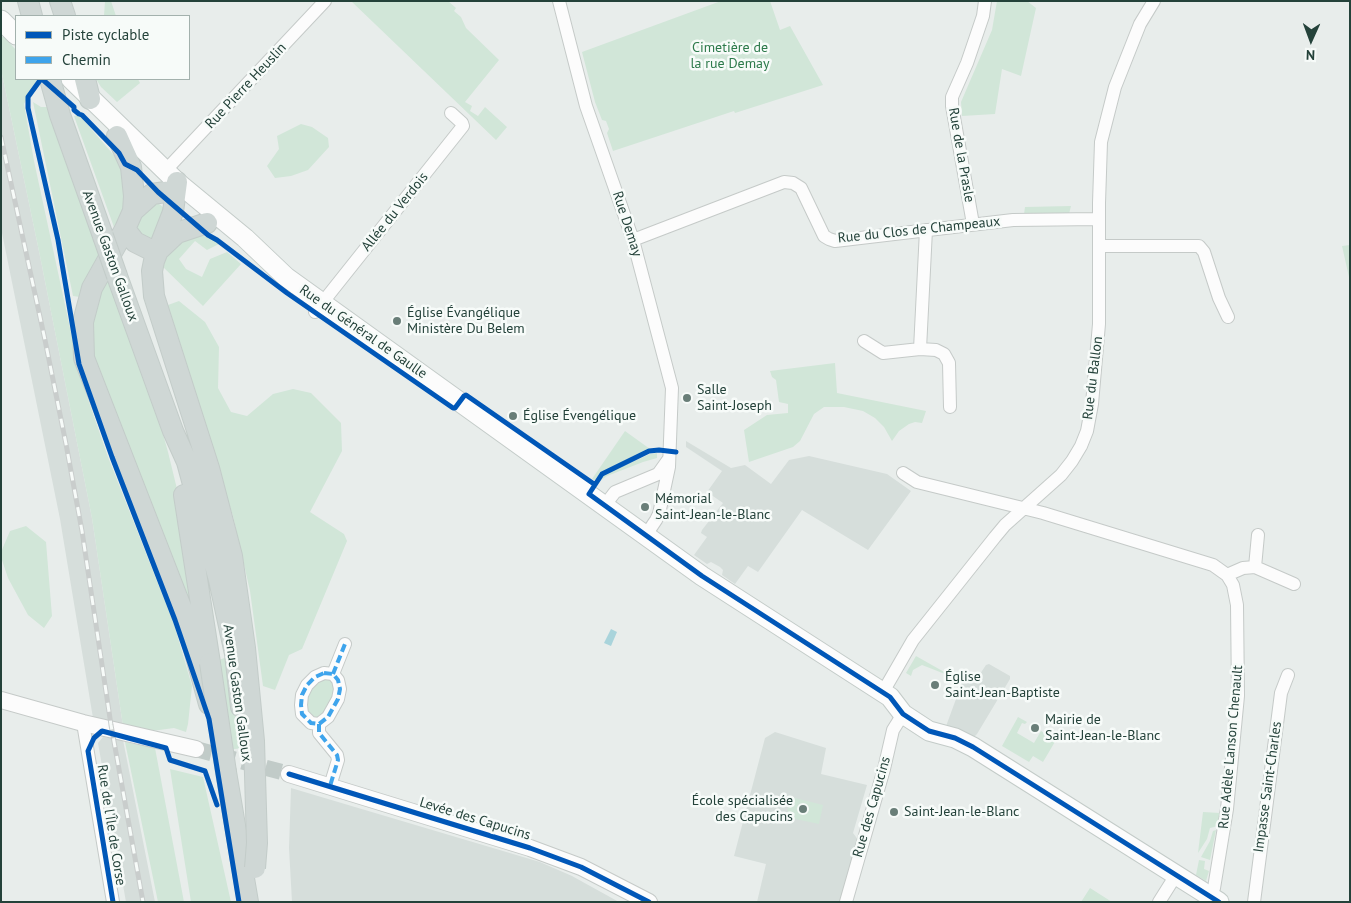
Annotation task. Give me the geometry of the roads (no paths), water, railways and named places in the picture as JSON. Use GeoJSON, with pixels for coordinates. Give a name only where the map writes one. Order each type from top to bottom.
{"type":"FeatureCollection","features":[{"type":"Feature","properties":{"kind":"main road"},"geometry":{"type":"LineString","coordinates":[[60,1],[65,15]]}},
{"type":"Feature","properties":{"kind":"main road"},"geometry":{"type":"LineString","coordinates":[[1,11],[27,14]]}},
{"type":"Feature","properties":{"kind":"main road"},"geometry":{"type":"LineString","coordinates":[[1,20],[15,34]]}},
{"type":"Feature","properties":{"kind":"main road","name":"Avenue Gaston Galloux"},"geometry":{"type":"LineString","coordinates":[[50,80],[60,115],[117,276],[173,431],[187,462],[240,651],[259,902]]}},
{"type":"Feature","properties":{"kind":"main road"},"geometry":{"type":"LineString","coordinates":[[61,80],[117,136],[186,197],[240,240],[255,249],[319,307],[459,402],[702,576],[883,692],[890,697],[903,714],[929,731],[955,738],[973,747],[1204,894],[1215,898]]}},
{"type":"Feature","properties":{"kind":"main road"},"geometry":{"type":"LineString","coordinates":[[82,87],[174,186],[173,212],[152,271],[154,296],[210,468],[232,556],[240,651]]}},
{"type":"Feature","properties":{"kind":"main road"},"geometry":{"type":"LineString","coordinates":[[117,136],[131,167],[134,196],[129,220],[135,242],[157,253]]}},
{"type":"Feature","properties":{"kind":"main road"},"geometry":{"type":"LineString","coordinates":[[174,186],[152,194],[129,220],[92,288],[83,322],[84,358],[186,620],[212,712],[226,772]]}},
{"type":"Feature","properties":{"kind":"main road","name":"Rue du Général de Gaulle"},"geometry":{"type":"LineString","coordinates":[[174,186],[188,208],[286,277]]}},
{"type":"Feature","properties":{"kind":"main road"},"geometry":{"type":"LineString","coordinates":[[157,253],[178,233],[208,223]]}},
{"type":"Feature","properties":{"kind":"main road","name":"Avenue Gaston Galloux"},"geometry":{"type":"LineString","coordinates":[[173,431],[190,525],[226,772],[248,902]]}},
{"type":"Feature","properties":{"kind":"street","name":"Rue Pierre Heuslin"},"geometry":{"type":"LineString","coordinates":[[174,186],[325,1]]}},
{"type":"Feature","properties":{"kind":"street","name":"Rue de la Prasle"},"geometry":{"type":"LineString","coordinates":[[973,224],[952,97],[967,63],[981,22],[985,1]]}},
{"type":"Feature","properties":{"kind":"street","name":"Rue du Ballon"},"geometry":{"type":"LineString","coordinates":[[883,692],[913,640],[995,537],[1066,468],[1081,446],[1087,431],[1092,404],[1099,324],[1101,142],[1115,87],[1140,24],[1154,1]]}},
{"type":"Feature","properties":{"kind":"street","name":"Rue Demay"},"geometry":{"type":"LineString","coordinates":[[560,2],[586,106],[633,240],[672,388],[669,467],[656,520],[646,535]]}},
{"type":"Feature","properties":{"kind":"street","name":"Allée du Verdois"},"geometry":{"type":"LineString","coordinates":[[319,307],[463,126],[450,113]]}},
{"type":"Feature","properties":{"kind":"street","name":"Rue du Clos de Champeaux"},"geometry":{"type":"LineString","coordinates":[[633,240],[784,182],[793,183],[801,188],[824,236],[835,240],[1013,220],[1099,219]]}},
{"type":"Feature","properties":{"kind":"street"},"geometry":{"type":"LineString","coordinates":[[920,350],[926,230]]}},
{"type":"Feature","properties":{"kind":"street"},"geometry":{"type":"LineString","coordinates":[[1100,246],[1199,246],[1204,252],[1219,298],[1228,317]]}},
{"type":"Feature","properties":{"kind":"street"},"geometry":{"type":"LineString","coordinates":[[864,341],[884,353],[936,350],[944,354],[948,363],[950,407]]}},
{"type":"Feature","properties":{"kind":"street"},"geometry":{"type":"LineString","coordinates":[[605,505],[615,492],[660,472],[668,460]]}},
{"type":"Feature","properties":{"kind":"street"},"geometry":{"type":"LineString","coordinates":[[903,473],[917,482],[1024,508],[1213,565],[1227,575],[1243,568],[1254,567],[1294,584]]}},
{"type":"Feature","properties":{"kind":"street"},"geometry":{"type":"LineString","coordinates":[[654,476],[662,484],[664,492]]}},
{"type":"Feature","properties":{"kind":"street"},"geometry":{"type":"LineString","coordinates":[[1254,567],[1258,535]]}},
{"type":"Feature","properties":{"kind":"street","name":"Rue Adèle Lanson Chenault"},"geometry":{"type":"LineString","coordinates":[[1215,898],[1214,888],[1224,829],[1238,696],[1239,653],[1236,597],[1233,585],[1227,575]]}},
{"type":"Feature","properties":{"kind":"street"},"geometry":{"type":"LineString","coordinates":[[333,674],[344,644]]}},
{"type":"Feature","properties":{"kind":"street"},"geometry":{"type":"LineString","coordinates":[[324,673],[333,674],[338,680],[340,689],[338,699],[328,718],[318,724],[311,723],[302,714],[302,695],[307,685],[315,676],[324,673]]}},
{"type":"Feature","properties":{"kind":"street","name":"Impasse Saint-Charles"},"geometry":{"type":"LineString","coordinates":[[1254,902],[1281,693],[1288,674]]}},
{"type":"Feature","properties":{"kind":"street"},"geometry":{"type":"LineString","coordinates":[[1,700],[196,749]]}},
{"type":"Feature","properties":{"kind":"street","name":"Rue des Capucins"},"geometry":{"type":"LineString","coordinates":[[846,902],[884,769],[893,730],[903,714]]}},
{"type":"Feature","properties":{"kind":"street","name":"Rue de l'Île de Corse"},"geometry":{"type":"LineString","coordinates":[[83,722],[113,902]]}},
{"type":"Feature","properties":{"kind":"street"},"geometry":{"type":"LineString","coordinates":[[318,724],[320,733],[337,755],[338,760],[330,786]]}},
{"type":"Feature","properties":{"kind":"street","name":"Levée des Capucins"},"geometry":{"type":"LineString","coordinates":[[289,774],[530,848],[573,864],[649,902]]}},
{"type":"Feature","properties":{"kind":"street"},"geometry":{"type":"LineString","coordinates":[[1158,902],[1176,875]]}},
{"type":"Feature","properties":{"kind":"water"},"geometry":{"type":"Polygon","coordinates":[[[611,629],[617,632],[611,646],[604,643],[611,629]]]}},
{"type":"Feature","properties":{"kind":"tunnel"},"geometry":{"type":"LineString","coordinates":[[196,749],[289,774]]}},
{"type":"Feature","properties":{"kind":"railway"},"geometry":{"type":"LineString","coordinates":[[1,137],[66,444],[82,531],[111,725],[143,902]]}},
{"type":"Feature","properties":{"kind":"place","name":"Église Évangélique Ministère Du Belem"},"geometry":{"type":"Point","coordinates":[397,321]}},
{"type":"Feature","properties":{"kind":"place","name":"Salle Saint-Joseph"},"geometry":{"type":"Point","coordinates":[687,398]}},
{"type":"Feature","properties":{"kind":"place","name":"Église Évengélique"},"geometry":{"type":"Point","coordinates":[513,416]}},
{"type":"Feature","properties":{"kind":"place","name":"Mémorial Saint-Jean-le-Blanc"},"geometry":{"type":"Point","coordinates":[645,507]}},
{"type":"Feature","properties":{"kind":"place","name":"Église Saint-Jean-Baptiste"},"geometry":{"type":"Point","coordinates":[935,685]}},
{"type":"Feature","properties":{"kind":"place","name":"Mairie de Saint-Jean-le-Blanc"},"geometry":{"type":"Point","coordinates":[1035,728]}},
{"type":"Feature","properties":{"kind":"place","name":"École spécialisée des Capucins"},"geometry":{"type":"Point","coordinates":[803,809]}},
{"type":"Feature","properties":{"kind":"place","name":"Saint-Jean-le-Blanc"},"geometry":{"type":"Point","coordinates":[894,812]}},
{"type":"Feature","properties":{"kind":"park label","name":"Cimetière de la rue Demay"},"geometry":{"type":"Point","coordinates":[730,56]}}]}
